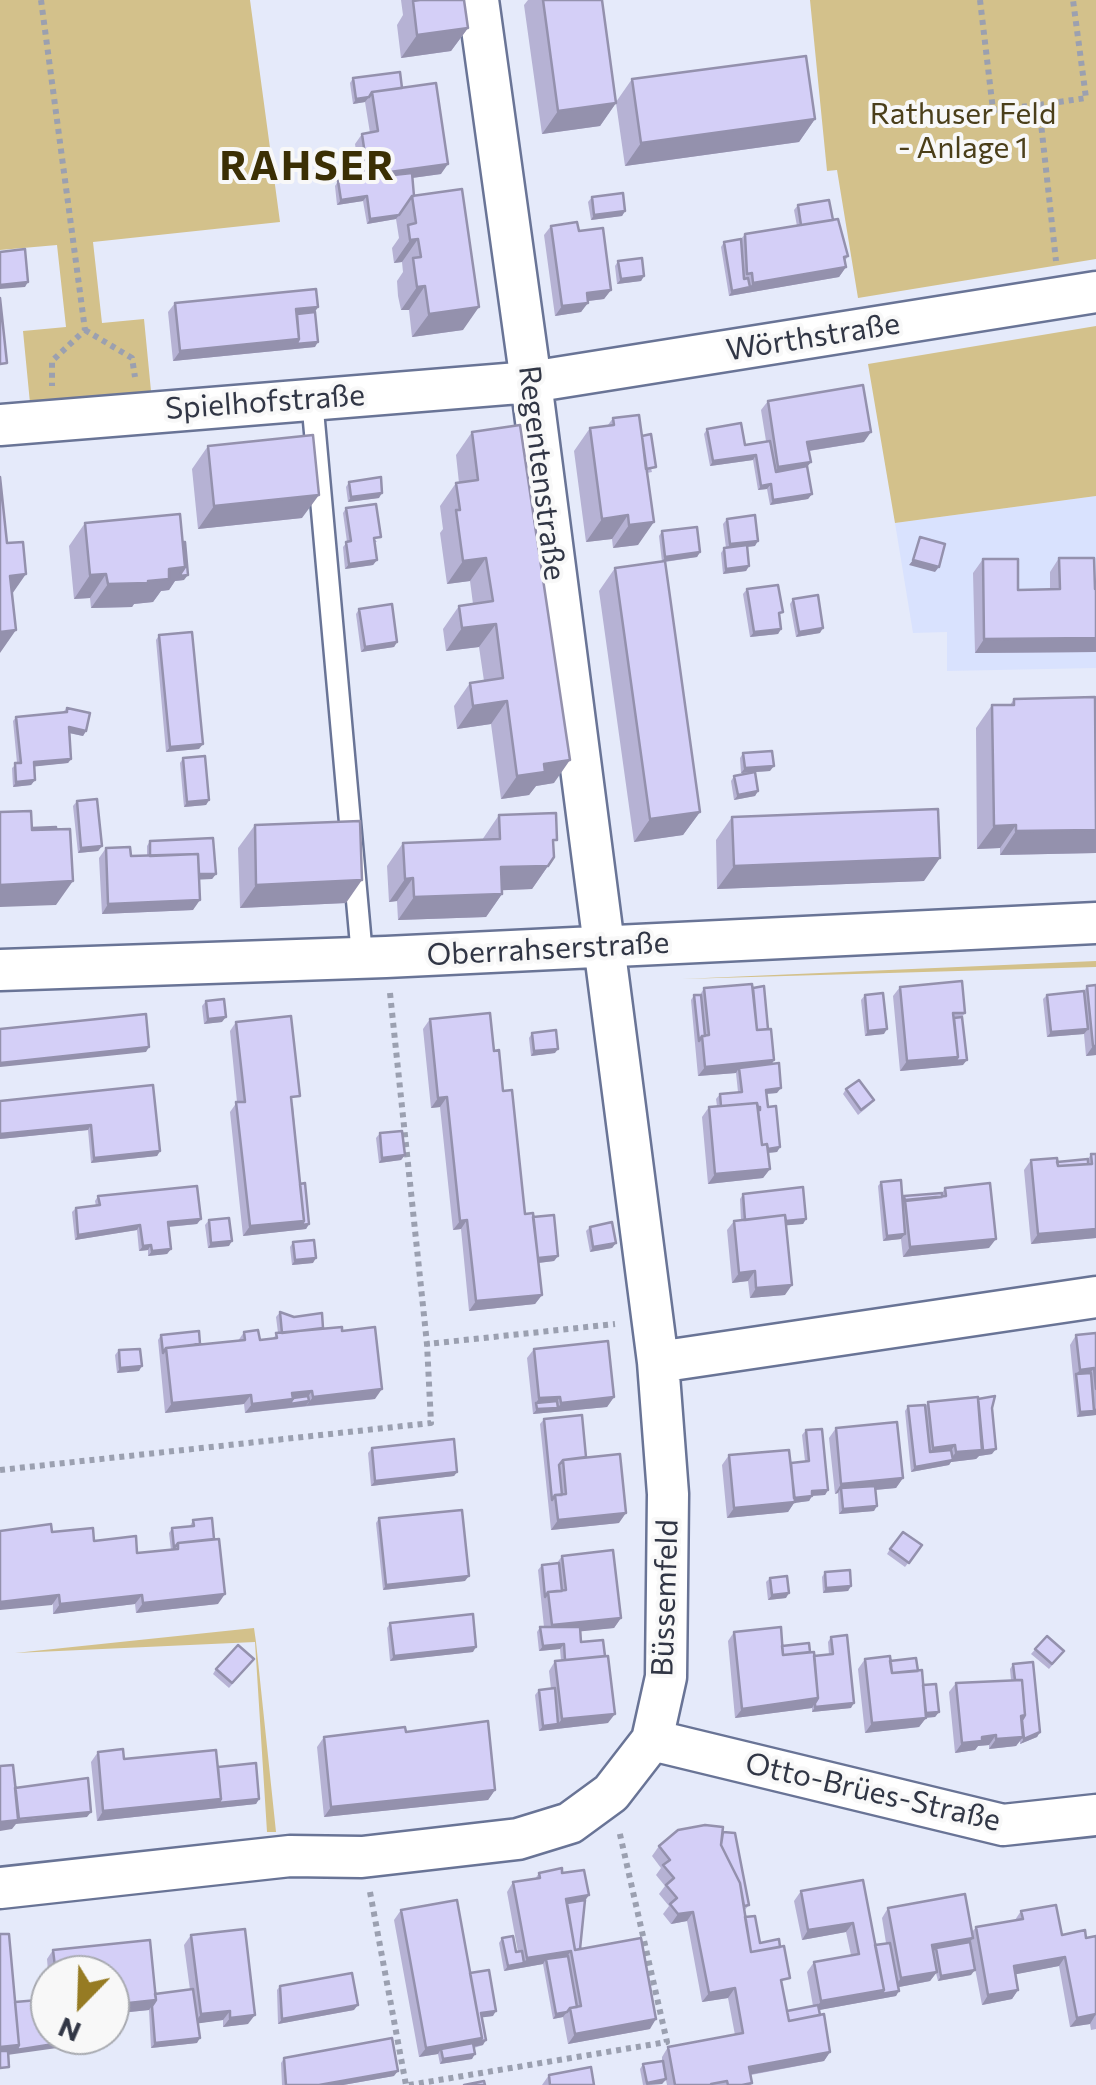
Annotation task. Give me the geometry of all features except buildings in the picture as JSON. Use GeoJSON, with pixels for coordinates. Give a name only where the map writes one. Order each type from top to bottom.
{"type":"FeatureCollection","features":[{"type":"Feature","properties":{"kind":"street","name":"Regentenstraße"},"geometry":{"type":"LineString","coordinates":[[478,0],[604,946]]}},
{"type":"Feature","properties":{"kind":"street","name":"Wörthstraße"},"geometry":{"type":"LineString","coordinates":[[531,382],[1078,295]]}},
{"type":"Feature","properties":{"kind":"street","name":"Spielhofstraße"},"geometry":{"type":"LineString","coordinates":[[0,425],[531,382]]}},
{"type":"Feature","properties":{"kind":"street","name":"Oberrahserstraße"},"geometry":{"type":"LineString","coordinates":[[0,970],[1096,923]]}},
{"type":"Feature","properties":{"kind":"street","name":"Büssemfeld"},"geometry":{"type":"LineString","coordinates":[[0,1888],[290,1856],[362,1856],[518,1840],[570,1823],[611,1792],[652,1740],[666,1677],[668,1494],[653,1318],[604,946]]}},
{"type":"Feature","properties":{"kind":"street"},"geometry":{"type":"LineString","coordinates":[[658,1362],[1096,1298]]}},
{"type":"Feature","properties":{"kind":"street","name":"Otto-Brües-Straße"},"geometry":{"type":"LineString","coordinates":[[652,1740],[1003,1826],[1096,1815]]}},
{"type":"Feature","properties":{"kind":"lane"},"geometry":{"type":"LineString","coordinates":[[312,398],[374,956]]}},
{"type":"Feature","properties":{"kind":"path"},"geometry":{"type":"LineString","coordinates":[[41,0],[85,330]]}},
{"type":"Feature","properties":{"kind":"path"},"geometry":{"type":"LineString","coordinates":[[980,0],[994,110],[1086,98],[1073,0]]}},
{"type":"Feature","properties":{"kind":"path"},"geometry":{"type":"LineString","coordinates":[[1039,105],[1078,295]]}},
{"type":"Feature","properties":{"kind":"path"},"geometry":{"type":"LineString","coordinates":[[85,330],[132,358],[142,412]]}},
{"type":"Feature","properties":{"kind":"path"},"geometry":{"type":"LineString","coordinates":[[53,418],[52,361],[85,330]]}},
{"type":"Feature","properties":{"kind":"path"},"geometry":{"type":"LineString","coordinates":[[0,1470],[431,1424],[427,1344],[374,956]]}},
{"type":"Feature","properties":{"kind":"path"},"geometry":{"type":"LineString","coordinates":[[427,1344],[653,1318]]}},
{"type":"Feature","properties":{"kind":"path"},"geometry":{"type":"LineString","coordinates":[[362,1856],[407,2085],[667,2042],[611,1792]]}},
{"type":"Feature","properties":{"kind":"shaded area"},"geometry":{"type":"Polygon","coordinates":[[[1096,496],[1096,668],[947,671],[947,632],[913,633],[895,523],[1096,496]]]}},
{"type":"Feature","properties":{"kind":"green space"},"geometry":{"type":"Polygon","coordinates":[[[0,0],[250,0],[280,222],[93,242],[102,323],[144,319],[151,391],[30,403],[23,331],[66,327],[57,245],[0,250],[0,0]]]}},
{"type":"Feature","properties":{"kind":"green space","name":"Rathuser Feld - Anlage 1"},"geometry":{"type":"Polygon","coordinates":[[[810,0],[1096,0],[1096,259],[858,298],[837,170],[827,171],[810,0]]]}},
{"type":"Feature","properties":{"kind":"green space"},"geometry":{"type":"Polygon","coordinates":[[[1096,326],[1096,496],[895,523],[868,364],[1096,326]]]}},
{"type":"Feature","properties":{"kind":"green space"},"geometry":{"type":"Polygon","coordinates":[[[1096,961],[1096,967],[682,979],[1096,961]]]}},
{"type":"Feature","properties":{"kind":"green space"},"geometry":{"type":"Polygon","coordinates":[[[254,1628],[276,1832],[267,1832],[255,1642],[15,1653],[254,1628]]]}},
{"type":"Feature","properties":{"kind":"district","name":"RAHSER"},"geometry":{"type":"Point","coordinates":[308,167]}}]}
